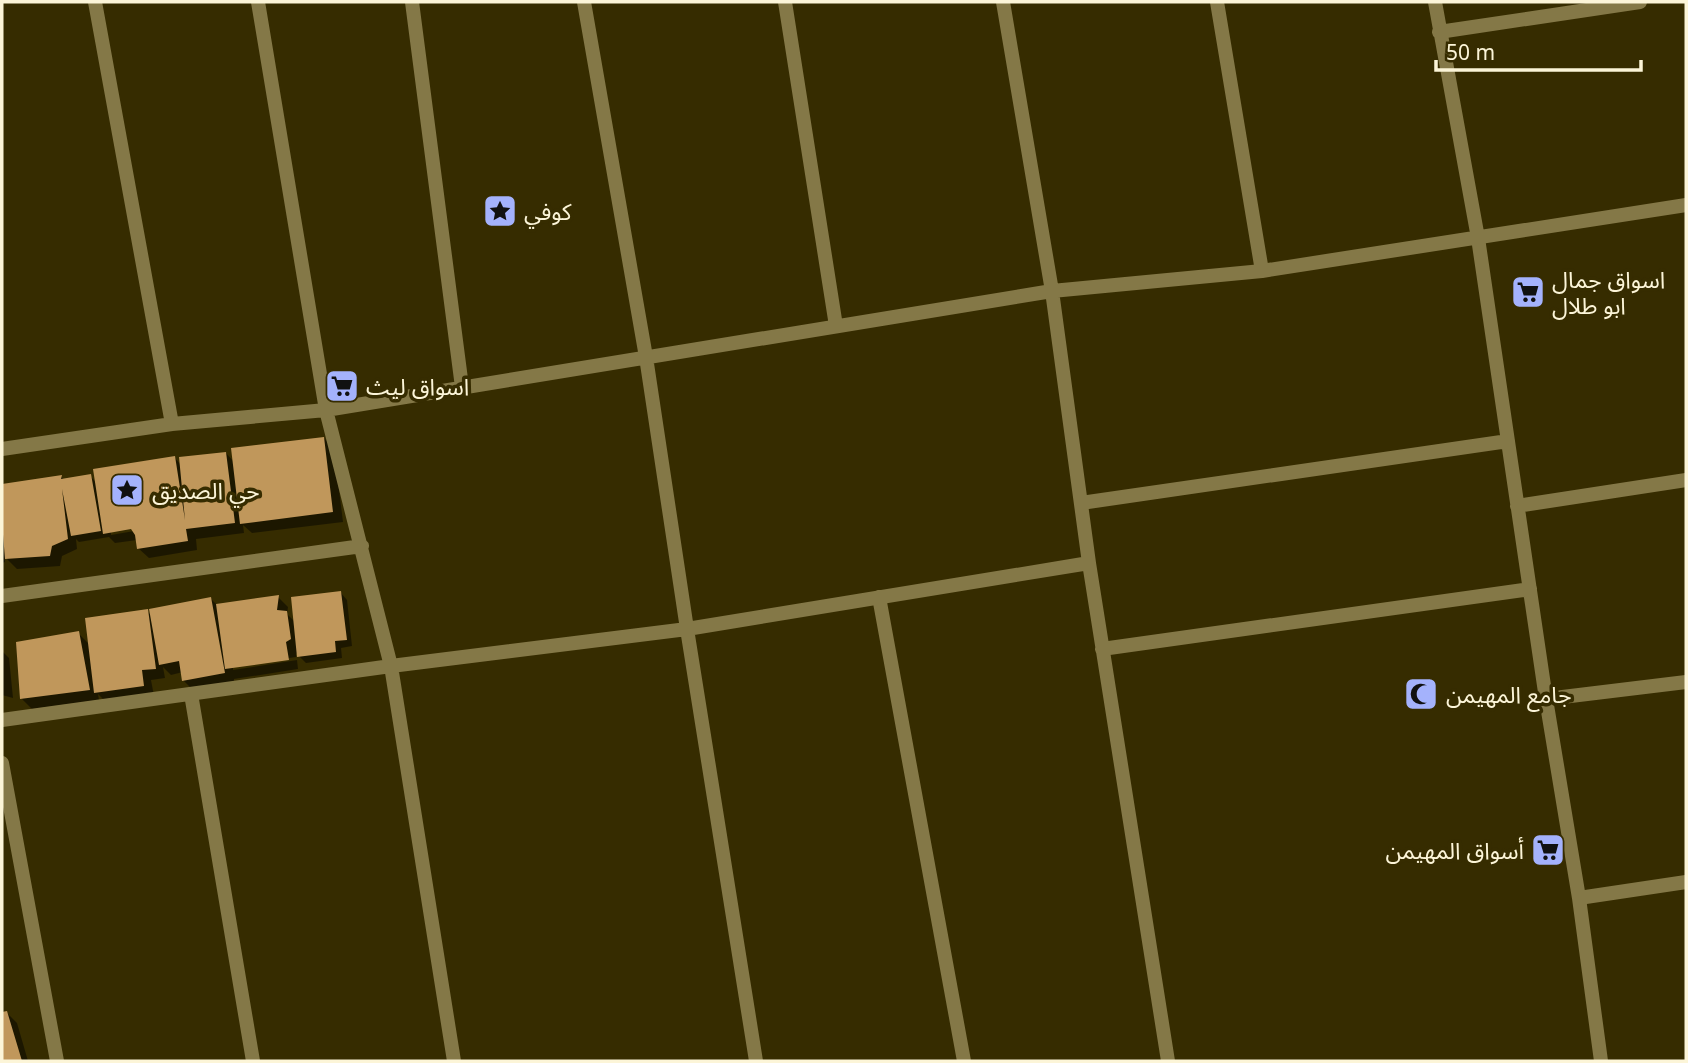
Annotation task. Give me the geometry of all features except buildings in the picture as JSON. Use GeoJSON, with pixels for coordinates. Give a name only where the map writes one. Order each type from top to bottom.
{"type":"FeatureCollection","features":[{"type":"Feature","properties":{"kind":"street"},"geometry":{"type":"LineString","coordinates":[[95,2],[172,425]]}},
{"type":"Feature","properties":{"kind":"street"},"geometry":{"type":"LineString","coordinates":[[258,2],[326,410],[391,666],[454,1061]]}},
{"type":"Feature","properties":{"kind":"street"},"geometry":{"type":"LineString","coordinates":[[412,2],[462,387]]}},
{"type":"Feature","properties":{"kind":"street"},"geometry":{"type":"LineString","coordinates":[[584,2],[646,357],[756,1061]]}},
{"type":"Feature","properties":{"kind":"street"},"geometry":{"type":"LineString","coordinates":[[785,2],[836,326]]}},
{"type":"Feature","properties":{"kind":"street"},"geometry":{"type":"LineString","coordinates":[[1003,2],[1052,291],[1089,563],[1168,1061]]}},
{"type":"Feature","properties":{"kind":"street"},"geometry":{"type":"LineString","coordinates":[[1217,2],[1262,271]]}},
{"type":"Feature","properties":{"kind":"street"},"geometry":{"type":"LineString","coordinates":[[1435,2],[1478,238],[1546,699],[1579,898],[1601,1061]]}},
{"type":"Feature","properties":{"kind":"street"},"geometry":{"type":"LineString","coordinates":[[1439,32],[1640,2]]}},
{"type":"Feature","properties":{"kind":"street"},"geometry":{"type":"LineString","coordinates":[[2,449],[172,425],[326,410],[1052,291],[1262,271],[1686,205]]}},
{"type":"Feature","properties":{"kind":"street"},"geometry":{"type":"LineString","coordinates":[[1081,503],[1508,441]]}},
{"type":"Feature","properties":{"kind":"street"},"geometry":{"type":"LineString","coordinates":[[1517,506],[1686,480]]}},
{"type":"Feature","properties":{"kind":"street"},"geometry":{"type":"LineString","coordinates":[[2,596],[362,546]]}},
{"type":"Feature","properties":{"kind":"street"},"geometry":{"type":"LineString","coordinates":[[2,720],[391,666],[687,629],[1089,563]]}},
{"type":"Feature","properties":{"kind":"street"},"geometry":{"type":"LineString","coordinates":[[1102,649],[1530,589]]}},
{"type":"Feature","properties":{"kind":"street"},"geometry":{"type":"LineString","coordinates":[[879,597],[964,1061]]}},
{"type":"Feature","properties":{"kind":"street"},"geometry":{"type":"LineString","coordinates":[[1546,699],[1686,682]]}},
{"type":"Feature","properties":{"kind":"street"},"geometry":{"type":"LineString","coordinates":[[191,694],[253,1061]]}},
{"type":"Feature","properties":{"kind":"street"},"geometry":{"type":"LineString","coordinates":[[2,763],[57,1061]]}},
{"type":"Feature","properties":{"kind":"street"},"geometry":{"type":"LineString","coordinates":[[1579,898],[1686,882]]}},
{"type":"Feature","properties":{"kind":"place","name":"كوفي"},"geometry":{"type":"Point","coordinates":[500,211]}},
{"type":"Feature","properties":{"kind":"place","name":"اسواق جمال ابو طلال"},"geometry":{"type":"Point","coordinates":[1528,292]}},
{"type":"Feature","properties":{"kind":"place","name":"اسواق ليث"},"geometry":{"type":"Point","coordinates":[342,386]}},
{"type":"Feature","properties":{"kind":"place","name":"حي الصديق"},"geometry":{"type":"Point","coordinates":[127,490]}},
{"type":"Feature","properties":{"kind":"place","name":"جامع المهيمن"},"geometry":{"type":"Point","coordinates":[1421,694]}},
{"type":"Feature","properties":{"kind":"place","name":"أسواق المهيمن"},"geometry":{"type":"Point","coordinates":[1548,850]}}]}
